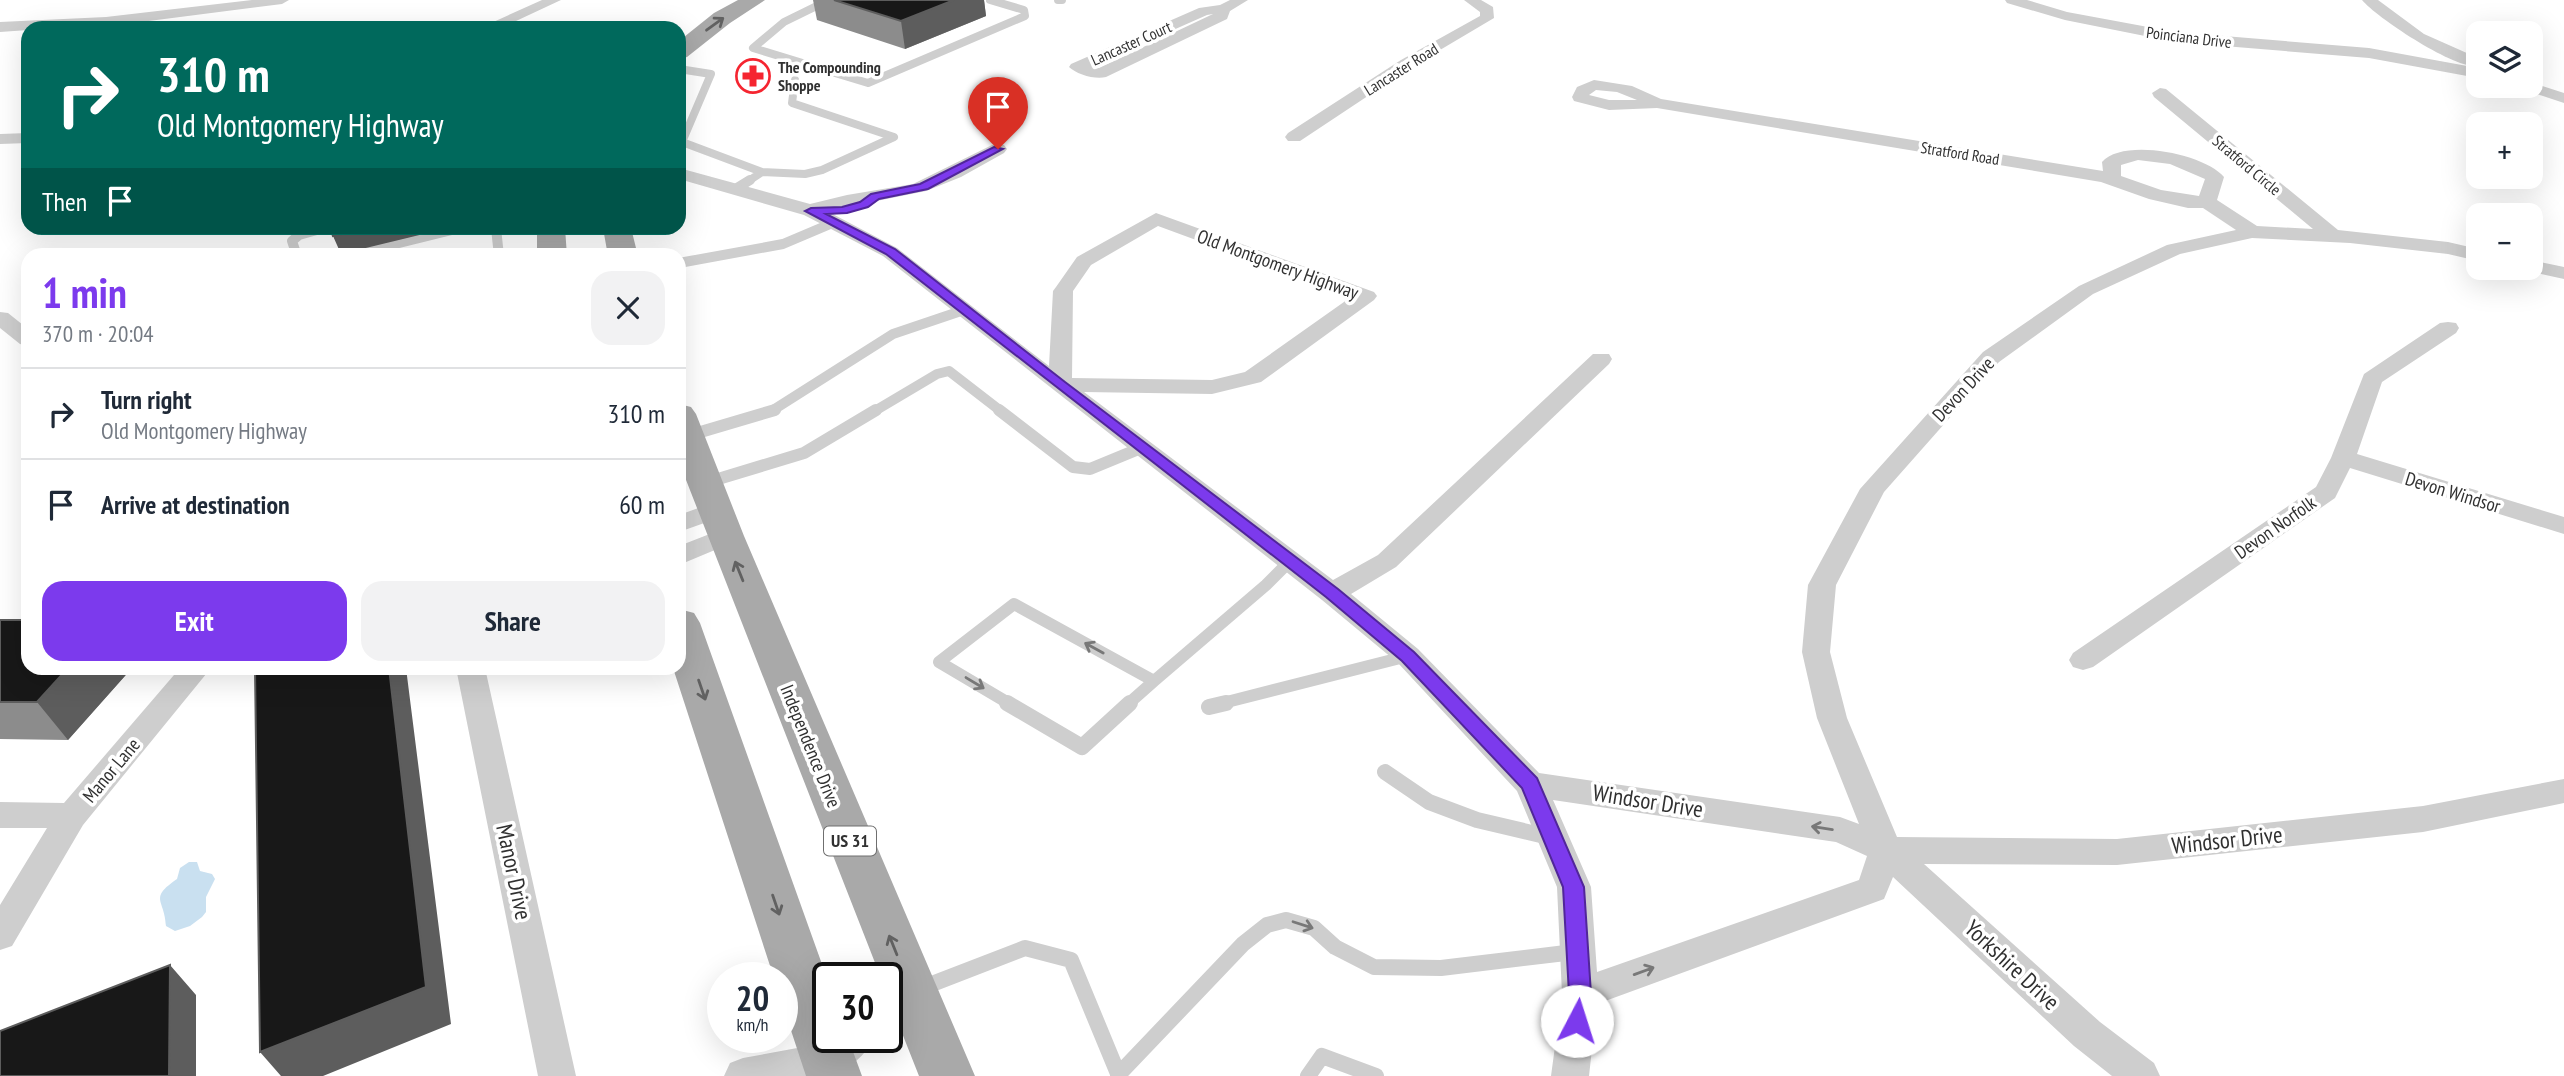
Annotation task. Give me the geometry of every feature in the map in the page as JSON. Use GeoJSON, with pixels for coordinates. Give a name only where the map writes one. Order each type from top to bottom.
{"type":"FeatureCollection","features":[{"type":"Feature","properties":{"kind":"main road"},"geometry":{"type":"LineString","coordinates":[[686,46],[722,18],[754,0]]}},
{"type":"Feature","properties":{"kind":"main road","name":"Independence Drive"},"geometry":{"type":"LineString","coordinates":[[686,433],[885,962]]}},
{"type":"Feature","properties":{"kind":"main road"},"geometry":{"type":"LineString","coordinates":[[686,642],[839,1058]]}},
{"type":"Feature","properties":{"kind":"main road","name":"Independence Drive"},"geometry":{"type":"LineString","coordinates":[[903,1006],[947,1076]]}},
{"type":"Feature","properties":{"kind":"street"},"geometry":{"type":"LineString","coordinates":[[115,21],[280,0]]}},
{"type":"Feature","properties":{"kind":"street"},"geometry":{"type":"LineString","coordinates":[[504,21],[554,0]]}},
{"type":"Feature","properties":{"kind":"street","name":"Lancaster Court"},"geometry":{"type":"LineString","coordinates":[[1223,9],[1222,16],[1100,74],[1077,67],[1204,11],[1223,9],[1241,0]]}},
{"type":"Feature","properties":{"kind":"street","name":"Lancaster Road"},"geometry":{"type":"LineString","coordinates":[[1294,137],[1407,63],[1487,18],[1488,10],[1471,0]]}},
{"type":"Feature","properties":{"kind":"street","name":"Poinciana Drive"},"geometry":{"type":"LineString","coordinates":[[2012,0],[2065,16],[2175,37],[2369,53],[2466,72]]}},
{"type":"Feature","properties":{"kind":"street"},"geometry":{"type":"LineString","coordinates":[[2369,0],[2420,37],[2466,58]]}},
{"type":"Feature","properties":{"kind":"street"},"geometry":{"type":"LineString","coordinates":[[0,27],[21,26]]}},
{"type":"Feature","properties":{"kind":"street"},"geometry":{"type":"LineString","coordinates":[[1153,34],[1173,39]]}},
{"type":"Feature","properties":{"kind":"street","name":"Poinciana Drive"},"geometry":{"type":"LineString","coordinates":[[2369,53],[2402,47],[2420,37]]}},
{"type":"Feature","properties":{"kind":"street"},"geometry":{"type":"LineString","coordinates":[[2543,91],[2564,98]]}},
{"type":"Feature","properties":{"kind":"street","name":"Stratford Circle"},"geometry":{"type":"LineString","coordinates":[[2160,93],[2334,237]]}},
{"type":"Feature","properties":{"kind":"street","name":"Stratford Road"},"geometry":{"type":"LineString","coordinates":[[1657,103],[2105,177],[2167,197],[2188,202],[2207,202],[2252,232]]}},
{"type":"Feature","properties":{"kind":"street"},"geometry":{"type":"LineString","coordinates":[[0,139],[21,138]]}},
{"type":"Feature","properties":{"kind":"street"},"geometry":{"type":"LineString","coordinates":[[823,217],[864,204],[875,196],[924,186],[998,149]]}},
{"type":"Feature","properties":{"kind":"street","name":"Stratford Circle"},"geometry":{"type":"LineString","coordinates":[[2105,177],[2113,174],[2111,162],[2126,155],[2153,153],[2190,164],[2215,177],[2207,202]]}},
{"type":"Feature","properties":{"kind":"street"},"geometry":{"type":"LineString","coordinates":[[686,175],[737,188],[823,217],[890,252],[1332,593],[1408,656],[1530,783],[1574,887],[1580,994],[1570,1076]]}},
{"type":"Feature","properties":{"kind":"street","name":"Old Montgomery Highway"},"geometry":{"type":"LineString","coordinates":[[1156,219],[1367,296],[1253,377],[1212,387],[1060,385],[1063,292],[1084,261],[1156,219]]}},
{"type":"Feature","properties":{"kind":"street","name":"Devon Drive"},"geometry":{"type":"LineString","coordinates":[[1886,850],[1832,718],[1816,652],[1822,585],[1872,489],[1991,357],[2086,290],[2174,249],[2252,232],[2334,237],[2448,248],[2466,252]]}},
{"type":"Feature","properties":{"kind":"street"},"geometry":{"type":"LineString","coordinates":[[2543,269],[2564,273]]}},
{"type":"Feature","properties":{"kind":"street"},"geometry":{"type":"LineString","coordinates":[[0,318],[21,334]]}},
{"type":"Feature","properties":{"kind":"street","name":"Devon Norfolk"},"geometry":{"type":"LineString","coordinates":[[2083,660],[2326,492],[2343,458],[2372,379],[2448,328]]}},
{"type":"Feature","properties":{"kind":"street"},"geometry":{"type":"LineString","coordinates":[[1332,593],[1387,561],[1601,359]]}},
{"type":"Feature","properties":{"kind":"street","name":"Devon Windsor"},"geometry":{"type":"LineString","coordinates":[[2343,458],[2564,526]]}},
{"type":"Feature","properties":{"kind":"street"},"geometry":{"type":"LineString","coordinates":[[686,521],[715,510]]}},
{"type":"Feature","properties":{"kind":"street"},"geometry":{"type":"LineString","coordinates":[[686,547],[715,510]]}},
{"type":"Feature","properties":{"kind":"street","name":"Manor Lane"},"geometry":{"type":"LineString","coordinates":[[0,816],[72,816],[191,675]]}},
{"type":"Feature","properties":{"kind":"street","name":"Manor Drive"},"geometry":{"type":"LineString","coordinates":[[471,675],[557,1076]]}},
{"type":"Feature","properties":{"kind":"street","name":"Windsor Drive"},"geometry":{"type":"LineString","coordinates":[[1530,783],[1840,830],[1886,850],[2116,852],[2424,819],[2564,791]]}},
{"type":"Feature","properties":{"kind":"street"},"geometry":{"type":"LineString","coordinates":[[0,935],[72,816]]}},
{"type":"Feature","properties":{"kind":"street"},"geometry":{"type":"LineString","coordinates":[[1580,994],[1872,889],[1886,850]]}},
{"type":"Feature","properties":{"kind":"street","name":"Yorkshire Drive"},"geometry":{"type":"LineString","coordinates":[[1886,850],[2087,1034],[2141,1076]]}},
{"type":"Feature","properties":{"kind":"street"},"geometry":{"type":"LineString","coordinates":[[743,1076],[839,1058]]}},
{"type":"Feature","properties":{"kind":"lane"},"geometry":{"type":"LineString","coordinates":[[829,0],[784,22],[752,48],[868,83],[1025,16],[1024,10],[990,0]]}},
{"type":"Feature","properties":{"kind":"lane"},"geometry":{"type":"LineString","coordinates":[[686,70],[711,75],[686,133]]}},
{"type":"Feature","properties":{"kind":"lane"},"geometry":{"type":"LineString","coordinates":[[686,144],[762,172],[805,174],[822,170],[894,137],[792,103],[794,80]]}},
{"type":"Feature","properties":{"kind":"lane"},"geometry":{"type":"LineString","coordinates":[[737,188],[762,172]]}},
{"type":"Feature","properties":{"kind":"lane"},"geometry":{"type":"LineString","coordinates":[[686,262],[783,244],[823,217]]}},
{"type":"Feature","properties":{"kind":"lane"},"geometry":{"type":"LineString","coordinates":[[379,248],[432,235]]}},
{"type":"Feature","properties":{"kind":"lane"},"geometry":{"type":"LineString","coordinates":[[686,425],[772,411],[893,334],[964,310]]}},
{"type":"Feature","properties":{"kind":"lane"},"geometry":{"type":"LineString","coordinates":[[715,510],[804,453],[937,374],[949,371],[1073,467],[1090,469],[1141,448]]}},
{"type":"Feature","properties":{"kind":"lane"},"geometry":{"type":"LineString","coordinates":[[1154,681],[1014,604],[939,662],[1082,747],[1290,561]]}},
{"type":"Feature","properties":{"kind":"lane"},"geometry":{"type":"LineString","coordinates":[[1209,706],[1408,656]]}},
{"type":"Feature","properties":{"kind":"lane"},"geometry":{"type":"LineString","coordinates":[[1385,772],[1429,802],[1477,820],[1553,838]]}},
{"type":"Feature","properties":{"kind":"lane"},"geometry":{"type":"LineString","coordinates":[[903,1000],[1025,948],[1072,960],[1118,1076],[1243,944],[1267,925],[1286,920],[1314,928],[1335,947],[1374,967],[1441,968],[1578,952]]}},
{"type":"Feature","properties":{"kind":"lane"},"geometry":{"type":"LineString","coordinates":[[1308,1076],[1322,1056],[1376,1076]]}},
{"type":"Feature","properties":{"kind":"water"},"geometry":{"type":"Polygon","coordinates":[[[189,862],[197,862],[200,871],[212,874],[215,879],[206,897],[206,912],[190,926],[175,931],[166,926],[160,900],[163,891],[177,879],[180,868],[189,862]]]}},
{"type":"Feature","properties":{"kind":"building"},"geometry":{"type":"Polygon","coordinates":[[[834,0],[954,0],[901,21],[834,0]]]}},
{"type":"Feature","properties":{"kind":"building"},"geometry":{"type":"Polygon","coordinates":[[[0,620],[21,620],[21,675],[62,675],[37,702],[0,702],[0,620]]]}},
{"type":"Feature","properties":{"kind":"building"},"geometry":{"type":"Polygon","coordinates":[[[255,675],[390,675],[426,987],[260,1052],[255,675]]]}},
{"type":"Feature","properties":{"kind":"building"},"geometry":{"type":"Polygon","coordinates":[[[170,965],[169,1076],[0,1076],[0,1031],[170,965]]]}},
{"type":"Feature","properties":{"kind":"place","name":"The Compounding Shoppe"},"geometry":{"type":"Point","coordinates":[753,76]}},
{"type":"Feature","properties":{"kind":"route"},"geometry":{"type":"LineString","coordinates":[[998,149],[924,186],[875,196],[864,204],[843,211],[811,211],[890,252],[1332,593],[1408,656],[1530,783],[1574,887],[1580,994],[1577,1021]]}}]}
